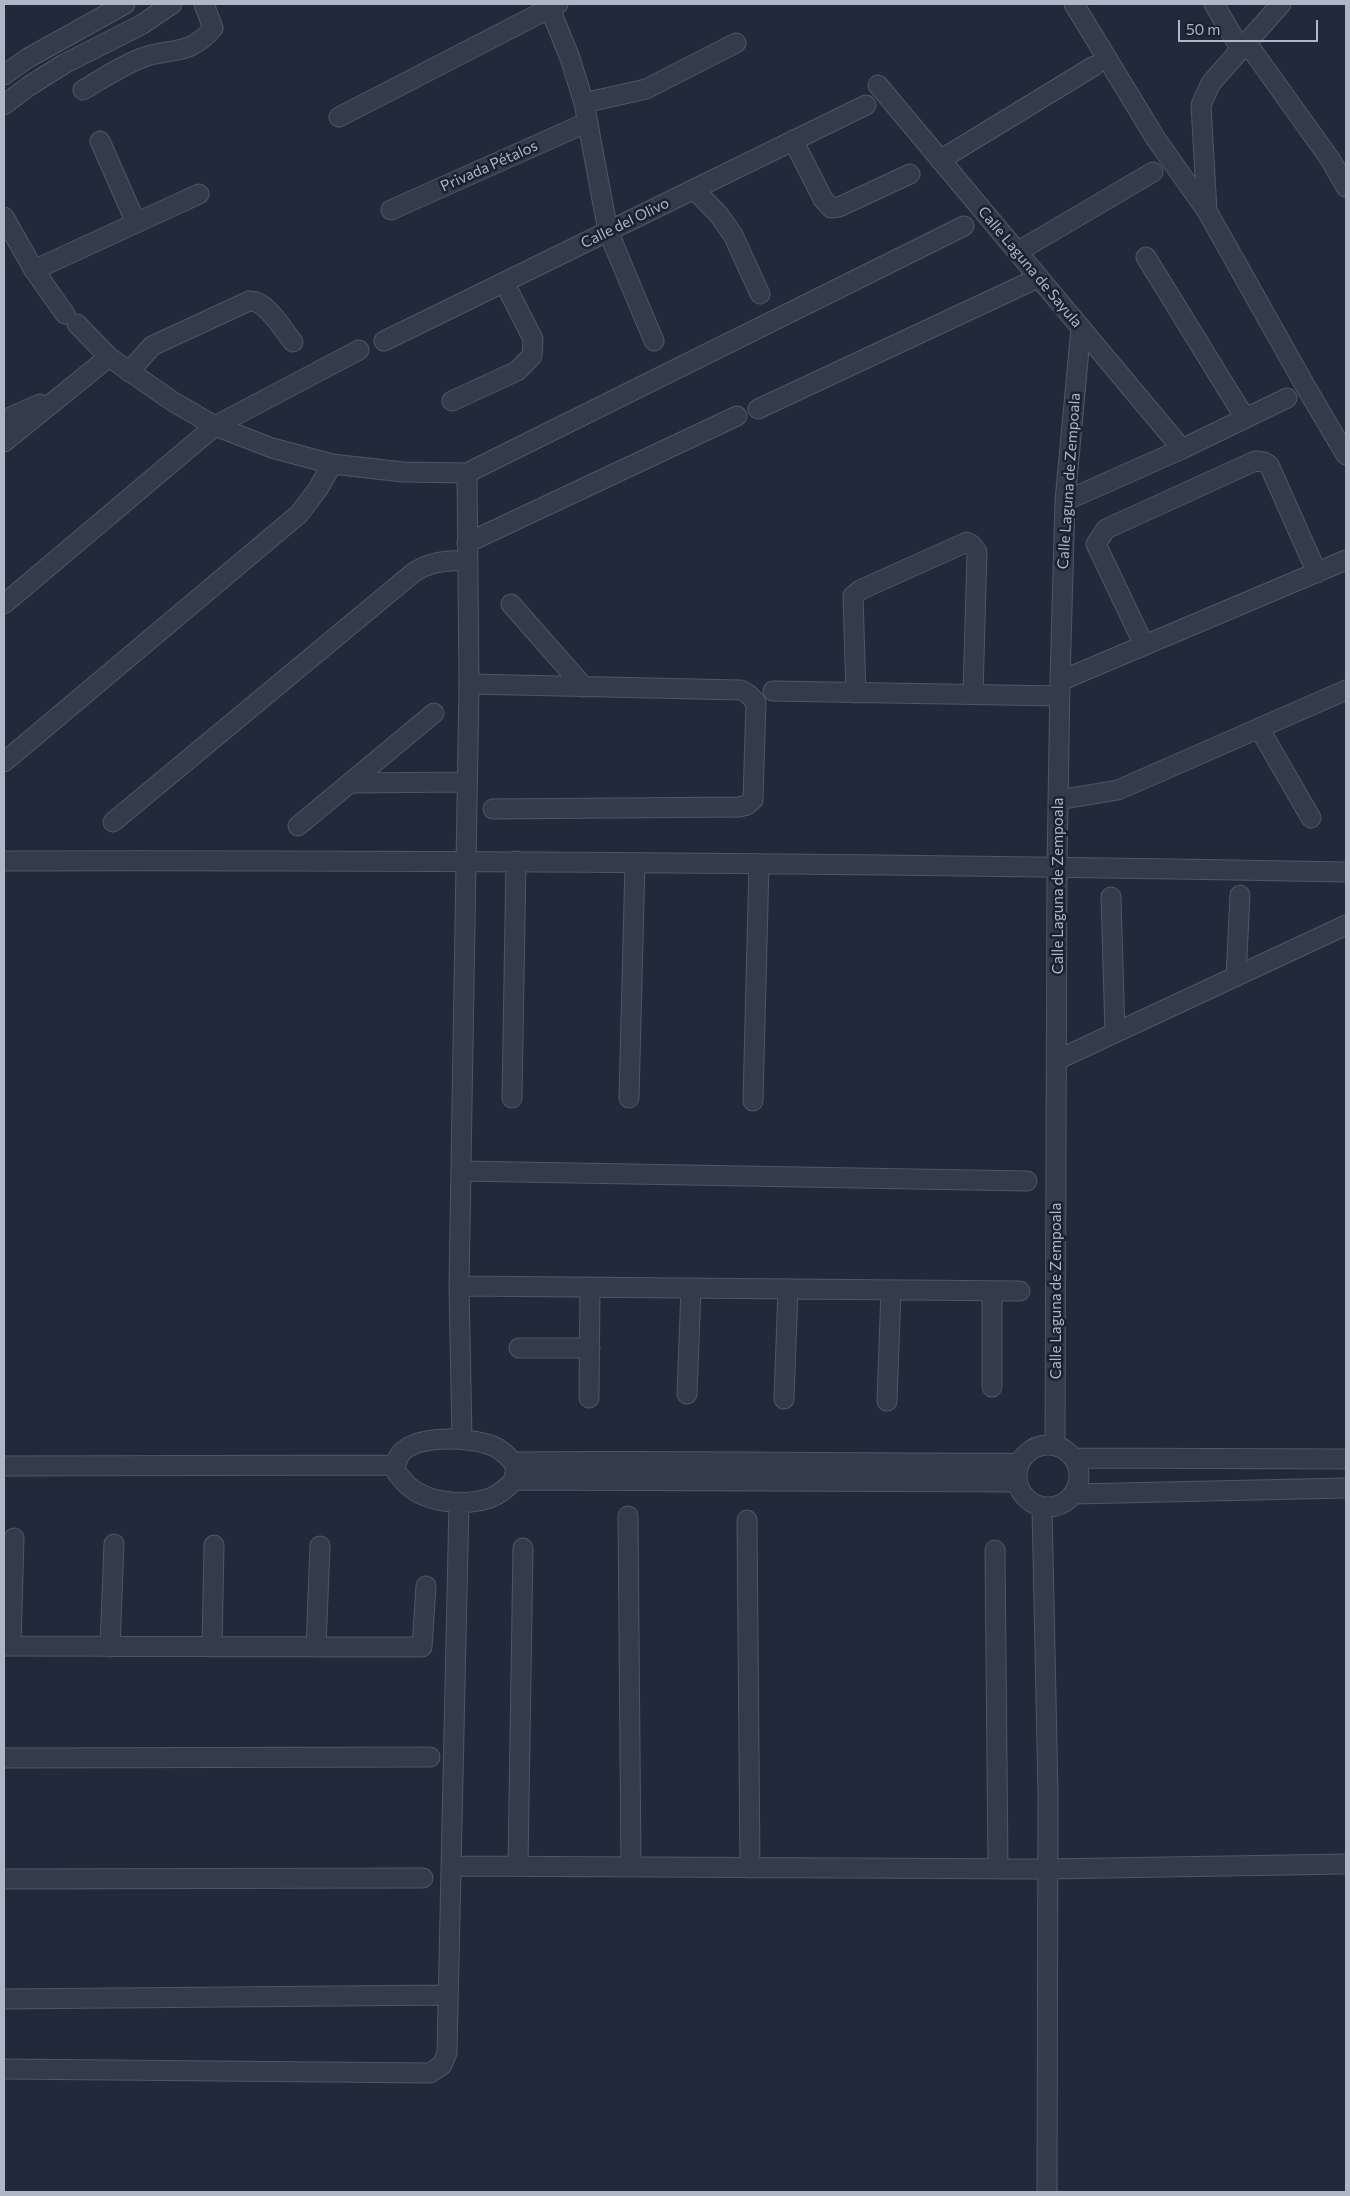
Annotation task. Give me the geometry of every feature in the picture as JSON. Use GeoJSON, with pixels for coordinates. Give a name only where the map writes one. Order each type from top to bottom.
{"type":"FeatureCollection","features":[{"type":"Feature","properties":{"kind":"street"},"geometry":{"type":"LineString","coordinates":[[4,75],[28,58],[125,4]]}},
{"type":"Feature","properties":{"kind":"street"},"geometry":{"type":"LineString","coordinates":[[4,105],[57,68],[142,25],[172,4]]}},
{"type":"Feature","properties":{"kind":"street"},"geometry":{"type":"LineString","coordinates":[[83,90],[138,59],[154,54],[180,51],[204,38],[213,28],[204,4]]}},
{"type":"Feature","properties":{"kind":"street"},"geometry":{"type":"LineString","coordinates":[[1074,4],[1156,139],[1207,211],[1346,455]]}},
{"type":"Feature","properties":{"kind":"street"},"geometry":{"type":"LineString","coordinates":[[1214,4],[1330,158],[1346,187]]}},
{"type":"Feature","properties":{"kind":"street"},"geometry":{"type":"LineString","coordinates":[[1207,211],[1200,105],[1211,83],[1281,4]]}},
{"type":"Feature","properties":{"kind":"street"},"geometry":{"type":"LineString","coordinates":[[339,117],[552,5],[584,103],[608,231],[654,341]]}},
{"type":"Feature","properties":{"kind":"street"},"geometry":{"type":"LineString","coordinates":[[584,103],[646,89],[736,43]]}},
{"type":"Feature","properties":{"kind":"street"},"geometry":{"type":"LineString","coordinates":[[940,160],[1094,66]]}},
{"type":"Feature","properties":{"kind":"street","name":"Calle Laguna de Sayula"},"geometry":{"type":"LineString","coordinates":[[878,85],[1182,449]]}},
{"type":"Feature","properties":{"kind":"street","name":"Calle del Olivo"},"geometry":{"type":"LineString","coordinates":[[384,341],[866,105]]}},
{"type":"Feature","properties":{"kind":"street","name":"Privada Pétalos"},"geometry":{"type":"LineString","coordinates":[[391,210],[588,122]]}},
{"type":"Feature","properties":{"kind":"street"},"geometry":{"type":"LineString","coordinates":[[793,140],[823,199],[831,208],[838,207],[910,174]]}},
{"type":"Feature","properties":{"kind":"street"},"geometry":{"type":"LineString","coordinates":[[100,141],[136,223]]}},
{"type":"Feature","properties":{"kind":"street"},"geometry":{"type":"LineString","coordinates":[[1017,252],[1153,172]]}},
{"type":"Feature","properties":{"kind":"street"},"geometry":{"type":"LineString","coordinates":[[694,189],[719,215],[732,235],[760,294]]}},
{"type":"Feature","properties":{"kind":"street"},"geometry":{"type":"LineString","coordinates":[[34,270],[199,194]]}},
{"type":"Feature","properties":{"kind":"street"},"geometry":{"type":"LineString","coordinates":[[4,217],[34,270],[71,319],[109,357],[172,401],[215,426],[272,448],[332,464],[403,472],[467,472],[964,226]]}},
{"type":"Feature","properties":{"kind":"street"},"geometry":{"type":"LineString","coordinates":[[1146,257],[1245,418]]}},
{"type":"Feature","properties":{"kind":"street"},"geometry":{"type":"LineString","coordinates":[[758,409],[1038,278]]}},
{"type":"Feature","properties":{"kind":"street"},"geometry":{"type":"LineString","coordinates":[[452,401],[517,371],[532,356],[532,339],[504,282]]}},
{"type":"Feature","properties":{"kind":"street"},"geometry":{"type":"LineString","coordinates":[[129,372],[152,346],[249,301],[256,300],[264,305],[293,342]]}},
{"type":"Feature","properties":{"kind":"street","name":"Calle Laguna de Zempoala"},"geometry":{"type":"LineString","coordinates":[[1055,1445],[1057,867],[1060,688],[1065,501],[1081,328]]}},
{"type":"Feature","properties":{"kind":"street"},"geometry":{"type":"LineString","coordinates":[[4,604],[215,426],[359,350]]}},
{"type":"Feature","properties":{"kind":"street"},"geometry":{"type":"LineString","coordinates":[[4,442],[59,395],[109,357]]}},
{"type":"Feature","properties":{"kind":"street"},"geometry":{"type":"LineString","coordinates":[[4,420],[59,395]]}},
{"type":"Feature","properties":{"kind":"street"},"geometry":{"type":"LineString","coordinates":[[1065,501],[1182,449],[1287,398]]}},
{"type":"Feature","properties":{"kind":"street"},"geometry":{"type":"LineString","coordinates":[[113,822],[425,565],[467,551],[737,416]]}},
{"type":"Feature","properties":{"kind":"street"},"geometry":{"type":"LineString","coordinates":[[1144,645],[1096,544],[1100,535],[1106,529],[1255,461],[1264,462],[1269,465],[1318,573]]}},
{"type":"Feature","properties":{"kind":"street"},"geometry":{"type":"LineString","coordinates":[[4,762],[299,514],[318,489],[332,464]]}},
{"type":"Feature","properties":{"kind":"street"},"geometry":{"type":"LineString","coordinates":[[462,1438],[459,1286],[469,684],[467,472]]}},
{"type":"Feature","properties":{"kind":"street"},"geometry":{"type":"LineString","coordinates":[[856,693],[853,596],[860,590],[967,542],[977,552],[973,694]]}},
{"type":"Feature","properties":{"kind":"street"},"geometry":{"type":"LineString","coordinates":[[773,691],[973,694],[1060,688],[1144,645],[1346,560]]}},
{"type":"Feature","properties":{"kind":"street"},"geometry":{"type":"LineString","coordinates":[[511,604],[584,687]]}},
{"type":"Feature","properties":{"kind":"street"},"geometry":{"type":"LineString","coordinates":[[469,684],[741,690],[756,702],[753,800],[747,805],[739,807],[493,808]]}},
{"type":"Feature","properties":{"kind":"street"},"geometry":{"type":"LineString","coordinates":[[1058,800],[1118,790],[1346,690]]}},
{"type":"Feature","properties":{"kind":"street"},"geometry":{"type":"LineString","coordinates":[[298,826],[434,713]]}},
{"type":"Feature","properties":{"kind":"street"},"geometry":{"type":"LineString","coordinates":[[1259,728],[1311,818]]}},
{"type":"Feature","properties":{"kind":"street"},"geometry":{"type":"LineString","coordinates":[[350,783],[466,782]]}},
{"type":"Feature","properties":{"kind":"street"},"geometry":{"type":"LineString","coordinates":[[4,861],[465,860],[1346,872]]}},
{"type":"Feature","properties":{"kind":"street"},"geometry":{"type":"LineString","coordinates":[[512,1098],[516,861]]}},
{"type":"Feature","properties":{"kind":"street"},"geometry":{"type":"LineString","coordinates":[[629,1098],[636,863]]}},
{"type":"Feature","properties":{"kind":"street"},"geometry":{"type":"LineString","coordinates":[[753,1101],[758,864]]}},
{"type":"Feature","properties":{"kind":"street"},"geometry":{"type":"LineString","coordinates":[[1236,977],[1240,895]]}},
{"type":"Feature","properties":{"kind":"street"},"geometry":{"type":"LineString","coordinates":[[1111,897],[1115,1033]]}},
{"type":"Feature","properties":{"kind":"street"},"geometry":{"type":"LineString","coordinates":[[1057,1060],[1346,925]]}},
{"type":"Feature","properties":{"kind":"street"},"geometry":{"type":"LineString","coordinates":[[461,1171],[1027,1181]]}},
{"type":"Feature","properties":{"kind":"street"},"geometry":{"type":"LineString","coordinates":[[459,1286],[1020,1291]]}},
{"type":"Feature","properties":{"kind":"street"},"geometry":{"type":"LineString","coordinates":[[589,1398],[590,1287]]}},
{"type":"Feature","properties":{"kind":"street"},"geometry":{"type":"LineString","coordinates":[[687,1394],[691,1288]]}},
{"type":"Feature","properties":{"kind":"street"},"geometry":{"type":"LineString","coordinates":[[784,1399],[788,1289]]}},
{"type":"Feature","properties":{"kind":"street"},"geometry":{"type":"LineString","coordinates":[[887,1401],[891,1290]]}},
{"type":"Feature","properties":{"kind":"street"},"geometry":{"type":"LineString","coordinates":[[992,1291],[992,1387]]}},
{"type":"Feature","properties":{"kind":"street"},"geometry":{"type":"LineString","coordinates":[[519,1348],[590,1348]]}},
{"type":"Feature","properties":{"kind":"street"},"geometry":{"type":"LineString","coordinates":[[462,1438],[496,1447],[513,1471],[505,1490],[491,1498],[459,1502],[432,1498],[417,1493],[401,1479],[396,1472],[396,1465],[399,1457],[408,1448],[429,1441],[462,1438]]}},
{"type":"Feature","properties":{"kind":"street"},"geometry":{"type":"LineString","coordinates":[[1042,1444],[1055,1445],[1066,1449],[1075,1458],[1079,1470],[1079,1482],[1074,1494],[1065,1502],[1054,1507],[1042,1507],[1030,1502],[1021,1493],[1018,1472],[1030,1449],[1042,1444]]}},
{"type":"Feature","properties":{"kind":"street"},"geometry":{"type":"LineString","coordinates":[[1075,1458],[1346,1459]]}},
{"type":"Feature","properties":{"kind":"street"},"geometry":{"type":"LineString","coordinates":[[4,1466],[396,1465]]}},
{"type":"Feature","properties":{"kind":"street"},"geometry":{"type":"LineString","coordinates":[[513,1471],[1018,1472]]}},
{"type":"Feature","properties":{"kind":"street"},"geometry":{"type":"LineString","coordinates":[[1074,1494],[1346,1488]]}},
{"type":"Feature","properties":{"kind":"street"},"geometry":{"type":"LineString","coordinates":[[4,2069],[430,2073],[442,2065],[447,2053],[459,1502]]}},
{"type":"Feature","properties":{"kind":"street"},"geometry":{"type":"LineString","coordinates":[[1042,1507],[1048,1793],[1046,1870],[1047,2192]]}},
{"type":"Feature","properties":{"kind":"street"},"geometry":{"type":"LineString","coordinates":[[628,1516],[631,1867]]}},
{"type":"Feature","properties":{"kind":"street"},"geometry":{"type":"LineString","coordinates":[[747,1520],[750,1868]]}},
{"type":"Feature","properties":{"kind":"street"},"geometry":{"type":"LineString","coordinates":[[14,1538],[7,1646],[422,1647],[426,1586]]}},
{"type":"Feature","properties":{"kind":"street"},"geometry":{"type":"LineString","coordinates":[[110,1646],[114,1544]]}},
{"type":"Feature","properties":{"kind":"street"},"geometry":{"type":"LineString","coordinates":[[212,1647],[214,1545]]}},
{"type":"Feature","properties":{"kind":"street"},"geometry":{"type":"LineString","coordinates":[[316,1647],[320,1546]]}},
{"type":"Feature","properties":{"kind":"street"},"geometry":{"type":"LineString","coordinates":[[518,1866],[523,1548]]}},
{"type":"Feature","properties":{"kind":"street"},"geometry":{"type":"LineString","coordinates":[[995,1550],[998,1869]]}},
{"type":"Feature","properties":{"kind":"street"},"geometry":{"type":"LineString","coordinates":[[4,1758],[430,1758]]}},
{"type":"Feature","properties":{"kind":"street"},"geometry":{"type":"LineString","coordinates":[[451,1866],[1046,1870],[1346,1864]]}},
{"type":"Feature","properties":{"kind":"street"},"geometry":{"type":"LineString","coordinates":[[4,1879],[423,1878]]}},
{"type":"Feature","properties":{"kind":"street"},"geometry":{"type":"LineString","coordinates":[[4,1999],[448,1995]]}}]}
